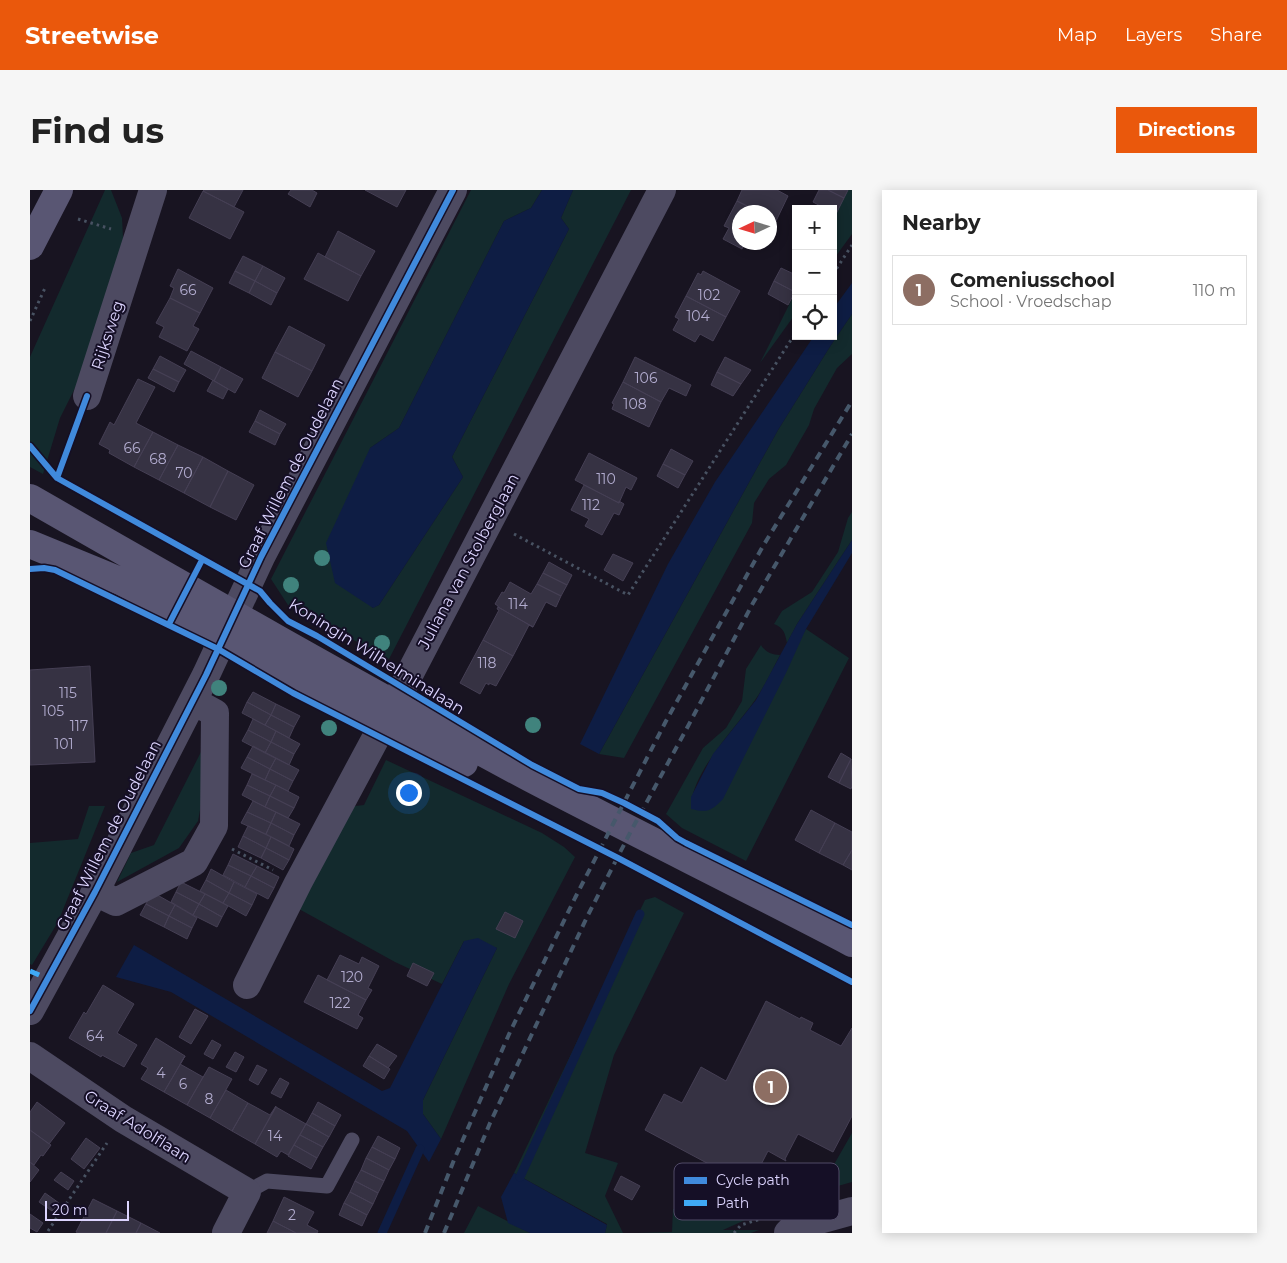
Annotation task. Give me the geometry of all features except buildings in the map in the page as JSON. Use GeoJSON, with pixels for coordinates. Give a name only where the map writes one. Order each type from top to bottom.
{"type":"FeatureCollection","features":[{"type":"Feature","properties":{"kind":"main road"},"geometry":{"type":"LineString","coordinates":[[30,246],[59,190]]}},
{"type":"Feature","properties":{"kind":"main road","name":"Koningin Wilhelminalaan"},"geometry":{"type":"LineString","coordinates":[[30,498],[229,624],[389,713],[631,831],[716,883]]}},
{"type":"Feature","properties":{"kind":"main road","name":"Koningin Wilhelminalaan"},"geometry":{"type":"LineString","coordinates":[[30,544],[229,624]]}},
{"type":"Feature","properties":{"kind":"main road"},"geometry":{"type":"LineString","coordinates":[[716,883],[852,942]]}},
{"type":"Feature","properties":{"kind":"main road"},"geometry":{"type":"LineString","coordinates":[[716,883],[852,962]]}},
{"type":"Feature","properties":{"kind":"street","name":"Rijksweg"},"geometry":{"type":"LineString","coordinates":[[88,396],[153,190]]}},
{"type":"Feature","properties":{"kind":"street","name":"Graaf Willem de Oudelaan"},"geometry":{"type":"LineString","coordinates":[[30,1011],[95,892],[192,701],[266,548],[453,190]]}},
{"type":"Feature","properties":{"kind":"street","name":"Juliana van Stolberglaan"},"geometry":{"type":"LineString","coordinates":[[247,985],[298,883],[389,713],[662,190]]}},
{"type":"Feature","properties":{"kind":"street","name":"Graaf Willem de Oudelaan"},"geometry":{"type":"LineString","coordinates":[[95,892],[116,902],[194,862],[214,826],[215,713],[192,701]]}},
{"type":"Feature","properties":{"kind":"street","name":"Graaf Adolflaan"},"geometry":{"type":"LineString","coordinates":[[30,1056],[123,1119],[247,1192]]}},
{"type":"Feature","properties":{"kind":"street"},"geometry":{"type":"LineString","coordinates":[[226,1233],[247,1192]]}},
{"type":"Feature","properties":{"kind":"street"},"geometry":{"type":"LineString","coordinates":[[839,1215],[852,1211]]}},
{"type":"Feature","properties":{"kind":"street"},"geometry":{"type":"LineString","coordinates":[[788,1233],[794,1227],[819,1220]]}},
{"type":"Feature","properties":{"kind":"lane"},"geometry":{"type":"LineString","coordinates":[[247,1192],[267,1181],[327,1186],[352,1140]]}},
{"type":"Feature","properties":{"kind":"path"},"geometry":{"type":"LineString","coordinates":[[78,219],[138,238]]}},
{"type":"Feature","properties":{"kind":"path"},"geometry":{"type":"LineString","coordinates":[[837,268],[852,245]]}},
{"type":"Feature","properties":{"kind":"path"},"geometry":{"type":"LineString","coordinates":[[30,320],[45,288]]}},
{"type":"Feature","properties":{"kind":"path"},"geometry":{"type":"LineString","coordinates":[[489,521],[628,594],[792,338]]}},
{"type":"Feature","properties":{"kind":"path"},"geometry":{"type":"LineString","coordinates":[[208,836],[298,883]]}},
{"type":"Feature","properties":{"kind":"path"},"geometry":{"type":"LineString","coordinates":[[48,1232],[123,1119]]}},
{"type":"Feature","properties":{"kind":"green space"},"geometry":{"type":"Polygon","coordinates":[[[105,190],[111,190],[122,218],[124,256],[88,362],[60,418],[43,474],[30,467],[30,357],[105,190]]]}},
{"type":"Feature","properties":{"kind":"green space"},"geometry":{"type":"Polygon","coordinates":[[[471,190],[542,190],[531,208],[504,221],[399,428],[370,448],[372,608],[379,605],[463,477],[452,457],[569,229],[561,218],[573,190],[631,190],[389,659],[288,605],[271,579],[471,190]]]}},
{"type":"Feature","properties":{"kind":"green space"},"geometry":{"type":"Polygon","coordinates":[[[847,190],[852,190],[852,234],[837,255],[837,250],[837,209],[847,190]]]}},
{"type":"Feature","properties":{"kind":"green space"},"geometry":{"type":"Polygon","coordinates":[[[792,299],[792,319],[760,363],[792,299]]]}},
{"type":"Feature","properties":{"kind":"green space"},"geometry":{"type":"Polygon","coordinates":[[[852,314],[852,354],[837,368],[814,409],[809,425],[786,465],[769,479],[754,503],[752,523],[624,758],[599,754],[778,430],[831,345],[834,340],[837,340],[837,336],[852,314]]]}},
{"type":"Feature","properties":{"kind":"green space"},"geometry":{"type":"Polygon","coordinates":[[[852,512],[852,540],[797,624],[787,643],[784,631],[774,624],[782,611],[812,592],[838,552],[848,518],[852,512]]]}},
{"type":"Feature","properties":{"kind":"green space"},"geometry":{"type":"Polygon","coordinates":[[[806,629],[849,658],[746,861],[682,828],[666,814],[703,748],[726,728],[742,701],[746,669],[761,645],[769,653],[780,655],[759,695],[706,766],[693,795],[691,809],[806,629]]]}},
{"type":"Feature","properties":{"kind":"green space"},"geometry":{"type":"Polygon","coordinates":[[[206,742],[203,794],[198,821],[179,848],[117,882],[131,853],[154,845],[206,742]]]}},
{"type":"Feature","properties":{"kind":"green space"},"geometry":{"type":"Polygon","coordinates":[[[386,760],[542,833],[564,847],[575,857],[509,984],[441,1139],[423,1114],[423,1100],[497,948],[464,941],[442,984],[395,962],[299,909],[347,807],[364,805],[386,760]]]}},
{"type":"Feature","properties":{"kind":"green space"},"geometry":{"type":"Polygon","coordinates":[[[89,806],[105,806],[58,922],[32,965],[30,964],[30,843],[78,839],[89,806]]]}},
{"type":"Feature","properties":{"kind":"green space"},"geometry":{"type":"Polygon","coordinates":[[[655,897],[684,913],[614,1055],[585,1153],[618,1163],[605,1196],[623,1233],[605,1233],[607,1224],[514,1173],[645,900],[655,897]]]}},
{"type":"Feature","properties":{"kind":"green space"},"geometry":{"type":"Polygon","coordinates":[[[852,1133],[852,1182],[839,1186],[839,1163],[835,1163],[852,1133]]]}},
{"type":"Feature","properties":{"kind":"green space"},"geometry":{"type":"Polygon","coordinates":[[[478,1206],[530,1233],[464,1233],[478,1206]]]}},
{"type":"Feature","properties":{"kind":"green space"},"geometry":{"type":"Polygon","coordinates":[[[673,1209],[674,1220],[745,1220],[723,1230],[759,1230],[751,1233],[637,1233],[672,1232],[673,1209]]]}},
{"type":"Feature","properties":{"kind":"water"},"geometry":{"type":"Polygon","coordinates":[[[542,190],[573,190],[561,218],[569,229],[452,457],[463,477],[379,605],[373,608],[335,583],[326,543],[370,448],[399,428],[504,221],[531,208],[542,190]]]}},
{"type":"Feature","properties":{"kind":"water"},"geometry":{"type":"Polygon","coordinates":[[[852,283],[852,314],[837,336],[837,304],[852,283]]]}},
{"type":"Feature","properties":{"kind":"water"},"geometry":{"type":"Polygon","coordinates":[[[811,340],[834,340],[778,430],[599,754],[580,744],[668,564],[715,482],[811,340]]]}},
{"type":"Feature","properties":{"kind":"water"},"geometry":{"type":"Polygon","coordinates":[[[852,540],[852,553],[806,629],[723,799],[709,810],[691,809],[691,797],[713,754],[756,700],[797,624],[852,540]]]}},
{"type":"Feature","properties":{"kind":"water"},"geometry":{"type":"Polygon","coordinates":[[[478,938],[497,948],[423,1100],[423,1114],[441,1139],[429,1162],[407,1131],[171,992],[116,977],[134,945],[382,1091],[390,1088],[464,941],[478,938]]]}},
{"type":"Feature","properties":{"kind":"water"},"geometry":{"type":"Polygon","coordinates":[[[514,1173],[607,1225],[605,1233],[530,1233],[508,1223],[501,1197],[514,1173]]]}},
{"type":"Feature","properties":{"kind":"waterway"},"geometry":{"type":"LineString","coordinates":[[520,1177],[640,914]]}},
{"type":"Feature","properties":{"kind":"waterway"},"geometry":{"type":"LineString","coordinates":[[382,1233],[420,1149]]}},
{"type":"Feature","properties":{"kind":"railway"},"geometry":{"type":"LineString","coordinates":[[425,1233],[454,1160],[510,1032],[575,898],[666,721],[763,546],[852,401]]}},
{"type":"Feature","properties":{"kind":"railway"},"geometry":{"type":"LineString","coordinates":[[444,1233],[490,1123],[588,915],[753,603],[852,434]]}},
{"type":"Feature","properties":{"kind":"marked path"},"geometry":{"type":"LineString","coordinates":[[30,971],[48,979]]}},
{"type":"Feature","properties":{"kind":"cycle path"},"geometry":{"type":"LineString","coordinates":[[30,1011],[95,892],[206,675],[261,557],[453,190]]}},
{"type":"Feature","properties":{"kind":"cycle path"},"geometry":{"type":"LineString","coordinates":[[57,478],[87,396]]}},
{"type":"Feature","properties":{"kind":"cycle path"},"geometry":{"type":"LineString","coordinates":[[30,446],[57,478],[260,591],[288,621],[317,636],[532,765],[579,789],[602,793],[624,803],[658,821],[677,838],[686,843],[852,925]]}},
{"type":"Feature","properties":{"kind":"cycle path"},"geometry":{"type":"LineString","coordinates":[[169,624],[202,560]]}},
{"type":"Feature","properties":{"kind":"cycle path"},"geometry":{"type":"LineString","coordinates":[[30,569],[44,568],[55,570],[218,649],[293,693],[618,858],[852,982]]}},
{"type":"Feature","properties":{"kind":"place","name":"Comeniusschool"},"geometry":{"type":"Point","coordinates":[771,1087]}}]}
